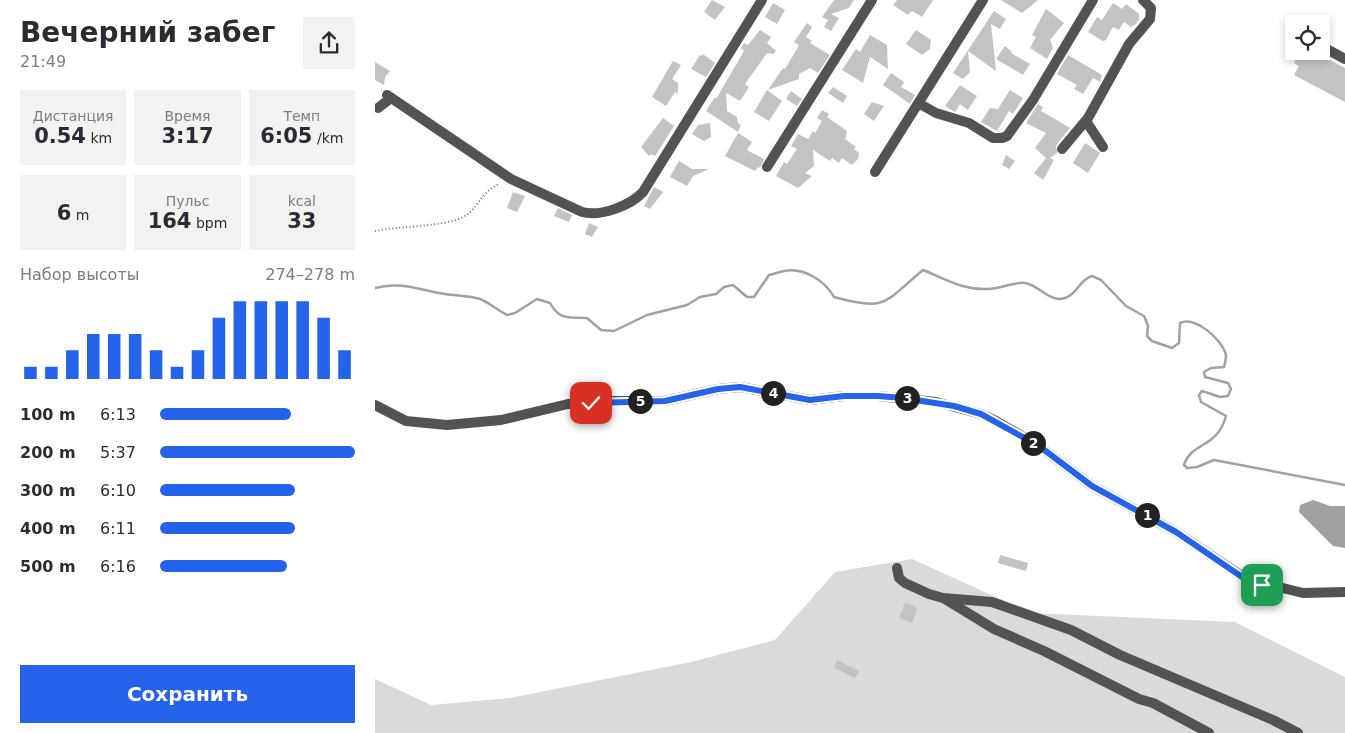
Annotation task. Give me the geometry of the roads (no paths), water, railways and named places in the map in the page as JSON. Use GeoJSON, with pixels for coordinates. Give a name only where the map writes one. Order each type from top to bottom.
{"type":"FeatureCollection","features":[{"type":"Feature","properties":{"kind":"street"},"geometry":{"type":"LineString","coordinates":[[378,108],[389,96],[511,179],[588,213],[602,212],[638,198],[762,0]]}},
{"type":"Feature","properties":{"kind":"street"},"geometry":{"type":"LineString","coordinates":[[767,167],[872,0]]}},
{"type":"Feature","properties":{"kind":"street"},"geometry":{"type":"LineString","coordinates":[[875,172],[983,0]]}},
{"type":"Feature","properties":{"kind":"street"},"geometry":{"type":"LineString","coordinates":[[919,104],[969,123],[993,138],[1007,136],[1033,100],[1093,0]]}},
{"type":"Feature","properties":{"kind":"street"},"geometry":{"type":"LineString","coordinates":[[1062,149],[1086,121],[1129,44],[1150,19],[1151,8],[1143,0]]}},
{"type":"Feature","properties":{"kind":"street"},"geometry":{"type":"LineString","coordinates":[[1330,51],[1345,59]]}},
{"type":"Feature","properties":{"kind":"street"},"geometry":{"type":"LineString","coordinates":[[1086,121],[1103,147]]}},
{"type":"Feature","properties":{"kind":"street"},"geometry":{"type":"LineString","coordinates":[[375,405],[406,421],[447,425],[501,420],[568,404],[615,401],[665,401],[718,389],[740,387],[810,400],[844,396],[878,396],[936,402],[981,414],[1039,446],[1092,486],[1176,532],[1245,579],[1303,593],[1345,592]]}},
{"type":"Feature","properties":{"kind":"street"},"geometry":{"type":"LineString","coordinates":[[897,568],[899,578],[905,583],[943,598],[994,629],[1045,651],[1139,699],[1153,703],[1209,733]]}},
{"type":"Feature","properties":{"kind":"street"},"geometry":{"type":"LineString","coordinates":[[943,598],[992,602],[1071,630],[1120,655],[1258,713],[1298,733]]}},
{"type":"Feature","properties":{"kind":"waterway"},"geometry":{"type":"LineString","coordinates":[[375,288],[393,285],[471,297],[480,299],[507,315],[515,313],[537,299],[550,303],[557,313],[565,317],[587,318],[601,330],[614,331],[647,315],[687,305],[700,297],[716,294],[724,287],[733,285],[747,297],[754,297],[769,275],[792,270],[813,276],[834,297],[865,304],[884,301],[892,297],[923,270],[970,288],[992,289],[1017,283],[1030,284],[1050,297],[1059,299],[1069,296],[1083,281],[1092,276],[1101,280],[1126,306],[1144,316],[1148,326],[1147,336],[1152,341],[1172,348],[1179,343],[1180,323],[1193,323],[1214,336],[1226,355],[1224,367],[1211,368],[1204,372],[1205,377],[1228,383],[1231,389],[1228,396],[1220,397],[1202,391],[1199,395],[1201,402],[1226,416],[1217,434],[1188,457],[1184,465],[1187,468],[1197,467],[1214,460],[1345,485]]}}]}
